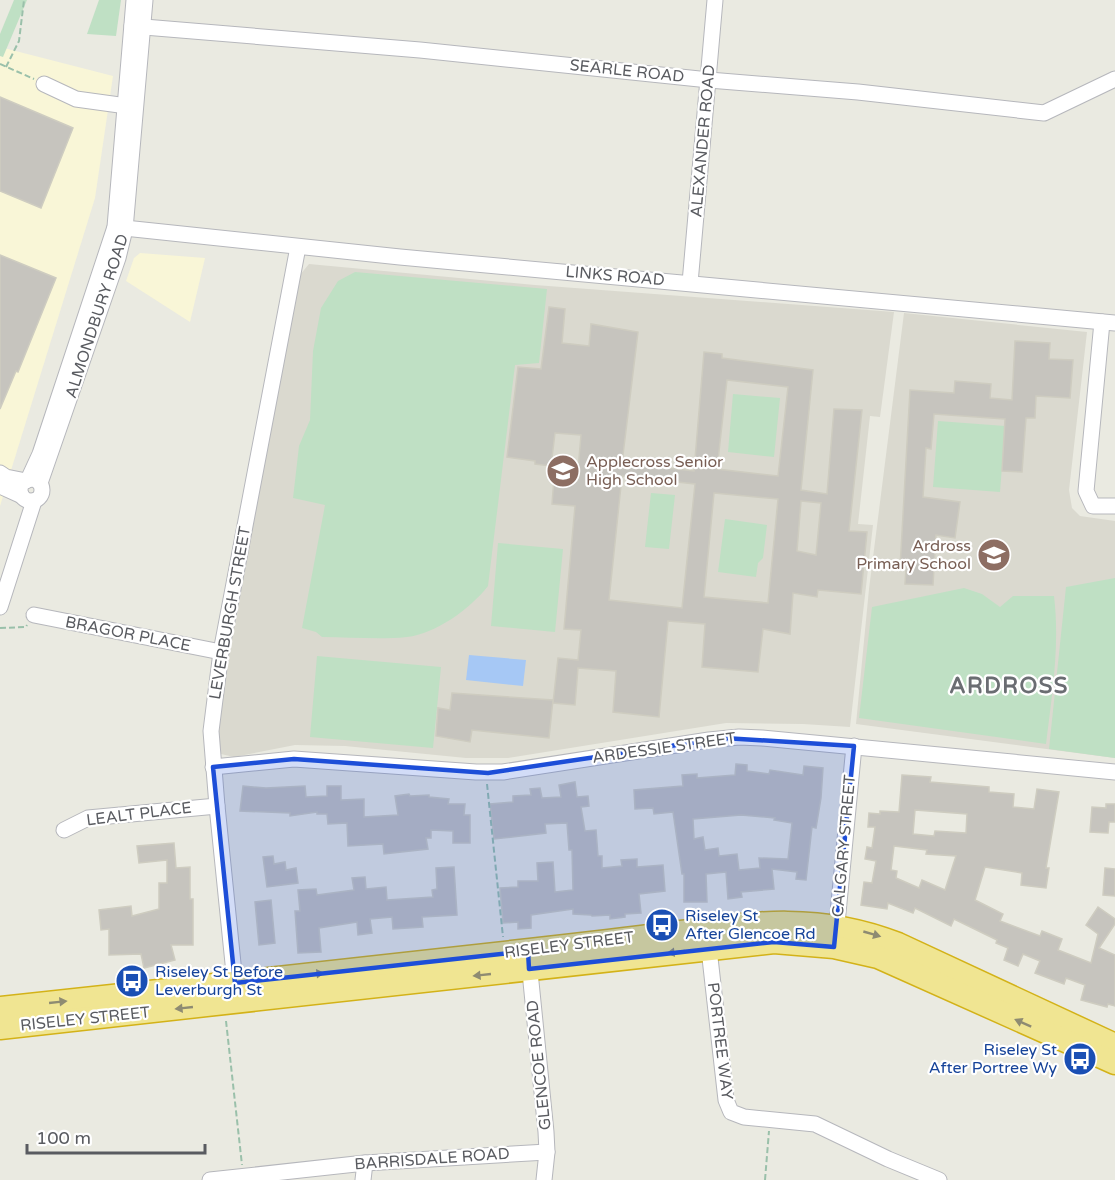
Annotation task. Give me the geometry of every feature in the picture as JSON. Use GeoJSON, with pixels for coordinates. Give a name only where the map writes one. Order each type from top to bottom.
{"type":"FeatureCollection","features":[{"type":"Feature","properties":{"kind":"highway","name":"RISELEY STREET"},"geometry":{"type":"LineString","coordinates":[[0,1028],[709,938],[774,942],[880,936],[1115,1045]]}},
{"type":"Feature","properties":{"kind":"highway","name":"RISELEY STREET"},"geometry":{"type":"LineString","coordinates":[[836,937],[1115,1063]]}},
{"type":"Feature","properties":{"kind":"highway","name":"RISELEY STREET"},"geometry":{"type":"LineString","coordinates":[[0,1008],[235,983],[529,960]]}},
{"type":"Feature","properties":{"kind":"street","name":"ALMONDBURY ROAD"},"geometry":{"type":"LineString","coordinates":[[0,574],[29,490],[54,445],[95,324],[120,228],[137,26],[134,0]]}},
{"type":"Feature","properties":{"kind":"street","name":"ALMONDBURY ROAD"},"geometry":{"type":"LineString","coordinates":[[137,26],[145,0]]}},
{"type":"Feature","properties":{"kind":"street","name":"ALEXANDER ROAD"},"geometry":{"type":"LineString","coordinates":[[690,282],[715,0]]}},
{"type":"Feature","properties":{"kind":"street","name":"SEARLE ROAD"},"geometry":{"type":"LineString","coordinates":[[137,26],[420,50],[709,80],[858,92],[1044,113],[1115,79]]}},
{"type":"Feature","properties":{"kind":"street"},"geometry":{"type":"LineString","coordinates":[[44,84],[76,99],[131,107]]}},
{"type":"Feature","properties":{"kind":"street","name":"LINKS ROAD"},"geometry":{"type":"LineString","coordinates":[[120,228],[298,247],[1109,322]]}},
{"type":"Feature","properties":{"kind":"street","name":"LEVERBURGH STREET"},"geometry":{"type":"LineString","coordinates":[[235,983],[211,731],[221,652],[298,247]]}},
{"type":"Feature","properties":{"kind":"street"},"geometry":{"type":"LineString","coordinates":[[1109,322],[1086,491],[1093,506],[1115,506]]}},
{"type":"Feature","properties":{"kind":"street"},"geometry":{"type":"LineString","coordinates":[[0,473],[29,490]]}},
{"type":"Feature","properties":{"kind":"street"},"geometry":{"type":"LineString","coordinates":[[0,486],[29,490]]}},
{"type":"Feature","properties":{"kind":"street","name":"ALMONDBURY ROAD"},"geometry":{"type":"LineString","coordinates":[[0,607],[29,490]]}},
{"type":"Feature","properties":{"kind":"street","name":"BRAGOR PLACE"},"geometry":{"type":"LineString","coordinates":[[34,615],[221,652]]}},
{"type":"Feature","properties":{"kind":"street","name":"ARDESSIE STREET"},"geometry":{"type":"LineString","coordinates":[[213,767],[294,759],[503,772],[724,738],[762,738],[1115,772]]}},
{"type":"Feature","properties":{"kind":"street","name":"CALGARY STREET"},"geometry":{"type":"LineString","coordinates":[[836,937],[854,746]]}},
{"type":"Feature","properties":{"kind":"street","name":"LEALT PLACE"},"geometry":{"type":"LineString","coordinates":[[64,830],[88,818],[217,806]]}},
{"type":"Feature","properties":{"kind":"street","name":"PORTREE WAY"},"geometry":{"type":"LineString","coordinates":[[709,938],[728,1106],[731,1112],[736,1115],[815,1124],[888,1159],[939,1180]]}},
{"type":"Feature","properties":{"kind":"street","name":"GLENCOE ROAD"},"geometry":{"type":"LineString","coordinates":[[529,960],[546,1152],[544,1180]]}},
{"type":"Feature","properties":{"kind":"street","name":"BARRISDALE ROAD"},"geometry":{"type":"LineString","coordinates":[[210,1180],[365,1163],[546,1152]]}},
{"type":"Feature","properties":{"kind":"street"},"geometry":{"type":"LineString","coordinates":[[363,1180],[365,1163]]}},
{"type":"Feature","properties":{"kind":"path"},"geometry":{"type":"LineString","coordinates":[[6,67],[19,41],[24,0]]}},
{"type":"Feature","properties":{"kind":"path"},"geometry":{"type":"LineString","coordinates":[[0,64],[44,84]]}},
{"type":"Feature","properties":{"kind":"path"},"geometry":{"type":"LineString","coordinates":[[0,628],[26,627],[34,615]]}},
{"type":"Feature","properties":{"kind":"path"},"geometry":{"type":"LineString","coordinates":[[488,772],[487,788],[503,944]]}},
{"type":"Feature","properties":{"kind":"path"},"geometry":{"type":"LineString","coordinates":[[225,1013],[243,1176]]}},
{"type":"Feature","properties":{"kind":"path"},"geometry":{"type":"LineString","coordinates":[[765,1180],[770,1119]]}},
{"type":"Feature","properties":{"kind":"highlighted area"},"geometry":{"type":"Polygon","coordinates":[[[724,738],[854,746],[834,947],[774,942],[529,969],[528,951],[235,983],[213,767],[294,759],[488,773],[724,738]]]}},
{"type":"Feature","properties":{"kind":"shaded area"},"geometry":{"type":"Polygon","coordinates":[[[0,47],[113,76],[95,198],[0,506],[0,47]]]}},
{"type":"Feature","properties":{"kind":"shaded area"},"geometry":{"type":"Polygon","coordinates":[[[140,253],[205,258],[190,322],[126,281],[134,258],[140,253]]]}},
{"type":"Feature","properties":{"kind":"shaded area","name":"Applecross Senior High School"},"geometry":{"type":"Polygon","coordinates":[[[309,264],[535,285],[894,312],[880,417],[870,416],[858,524],[873,525],[850,727],[726,723],[508,758],[466,758],[345,746],[295,745],[234,757],[221,754],[215,745],[211,731],[299,276],[309,264]]]}},
{"type":"Feature","properties":{"kind":"shaded area","name":"Ardross Primary School"},"geometry":{"type":"Polygon","coordinates":[[[904,313],[1087,332],[1069,490],[1072,508],[1080,516],[1115,521],[1115,758],[856,724],[869,589],[904,313]]]}},
{"type":"Feature","properties":{"kind":"green space"},"geometry":{"type":"Polygon","coordinates":[[[14,0],[27,0],[3,57],[0,56],[0,34],[14,0]]]}},
{"type":"Feature","properties":{"kind":"green space"},"geometry":{"type":"Polygon","coordinates":[[[99,0],[121,0],[116,36],[87,34],[99,0]]]}},
{"type":"Feature","properties":{"kind":"green space"},"geometry":{"type":"Polygon","coordinates":[[[355,272],[547,289],[539,363],[515,365],[488,586],[452,619],[430,631],[407,637],[322,637],[316,632],[302,628],[325,505],[293,498],[299,446],[310,420],[313,351],[321,308],[338,281],[355,272]]]}},
{"type":"Feature","properties":{"kind":"green space"},"geometry":{"type":"Polygon","coordinates":[[[733,394],[780,398],[774,457],[728,452],[733,394]]]}},
{"type":"Feature","properties":{"kind":"green space"},"geometry":{"type":"Polygon","coordinates":[[[938,421],[1005,426],[1000,492],[933,487],[938,421]]]}},
{"type":"Feature","properties":{"kind":"green space"},"geometry":{"type":"Polygon","coordinates":[[[651,493],[675,495],[669,549],[645,547],[651,493]]]}},
{"type":"Feature","properties":{"kind":"green space"},"geometry":{"type":"Polygon","coordinates":[[[725,519],[767,525],[763,558],[758,563],[756,577],[718,572],[725,519]]]}},
{"type":"Feature","properties":{"kind":"green space"},"geometry":{"type":"Polygon","coordinates":[[[498,543],[563,549],[555,632],[491,626],[498,543]]]}},
{"type":"Feature","properties":{"kind":"green space"},"geometry":{"type":"Polygon","coordinates":[[[1115,578],[1115,758],[1049,749],[1066,587],[1115,578]]]}},
{"type":"Feature","properties":{"kind":"green space"},"geometry":{"type":"Polygon","coordinates":[[[964,588],[982,594],[1000,607],[1013,596],[1054,596],[1056,651],[1046,744],[859,718],[872,607],[964,588]]]}},
{"type":"Feature","properties":{"kind":"green space"},"geometry":{"type":"Polygon","coordinates":[[[317,656],[441,667],[433,748],[310,737],[317,656]]]}},
{"type":"Feature","properties":{"kind":"water"},"geometry":{"type":"Polygon","coordinates":[[[469,655],[526,660],[523,686],[466,680],[469,655]]]}},
{"type":"Feature","properties":{"kind":"building"},"geometry":{"type":"Polygon","coordinates":[[[0,97],[73,128],[41,208],[0,191],[0,97]]]}},
{"type":"Feature","properties":{"kind":"building"},"geometry":{"type":"Polygon","coordinates":[[[0,255],[56,278],[18,372],[16,371],[0,409],[0,255]]]}},
{"type":"Feature","properties":{"kind":"building"},"geometry":{"type":"Polygon","coordinates":[[[549,307],[565,309],[562,343],[589,346],[591,324],[638,332],[622,463],[694,471],[704,352],[722,354],[722,358],[813,370],[801,490],[827,494],[834,409],[862,410],[849,531],[867,532],[861,594],[818,590],[817,597],[793,593],[790,634],[763,629],[758,672],[702,667],[705,624],[668,621],[659,717],[613,712],[616,671],[578,668],[575,705],[553,703],[558,658],[578,660],[581,630],[564,629],[575,506],[552,504],[554,478],[577,481],[581,435],[555,433],[551,466],[507,457],[518,367],[541,369],[549,307]],[[727,380],[717,469],[778,476],[788,387],[727,380]],[[622,476],[609,600],[682,608],[695,484],[622,476]],[[714,493],[704,597],[768,603],[778,499],[714,493]],[[801,501],[797,551],[816,555],[821,503],[801,501]]]}},
{"type":"Feature","properties":{"kind":"building"},"geometry":{"type":"Polygon","coordinates":[[[1015,341],[1050,343],[1049,359],[1073,360],[1070,398],[1036,396],[1035,418],[1026,418],[1022,472],[1002,471],[1005,419],[934,414],[931,449],[926,448],[923,497],[960,502],[955,538],[936,535],[933,585],[905,584],[906,568],[900,568],[910,390],[954,393],[955,381],[991,384],[990,398],[1012,400],[1015,341]]]}},
{"type":"Feature","properties":{"kind":"building"},"geometry":{"type":"Polygon","coordinates":[[[452,693],[553,700],[549,738],[472,730],[470,742],[436,736],[438,708],[450,710],[452,693]]]}},
{"type":"Feature","properties":{"kind":"building"},"geometry":{"type":"Polygon","coordinates":[[[736,764],[747,765],[747,771],[769,774],[770,770],[803,775],[804,766],[823,768],[821,798],[816,828],[812,827],[806,880],[796,879],[797,872],[772,869],[774,889],[741,892],[742,897],[728,899],[726,872],[706,874],[707,902],[684,902],[684,874],[682,874],[673,812],[654,814],[653,808],[635,809],[634,790],[683,786],[682,775],[697,774],[697,778],[735,775],[736,764]],[[741,815],[693,819],[694,839],[703,837],[705,850],[718,848],[719,856],[737,854],[739,870],[760,868],[759,858],[788,859],[792,823],[774,820],[775,818],[741,815]]]}},
{"type":"Feature","properties":{"kind":"building"},"geometry":{"type":"Polygon","coordinates":[[[902,775],[931,777],[930,782],[989,787],[989,792],[1014,794],[1013,807],[1034,809],[1037,789],[1059,792],[1046,868],[1049,868],[1046,888],[1021,885],[1022,873],[985,867],[975,900],[1003,914],[1000,921],[1040,936],[1042,931],[1062,939],[1058,950],[1091,963],[1098,934],[1086,925],[1098,907],[1115,919],[1115,924],[1099,948],[1115,955],[1115,1006],[1108,1004],[1107,1007],[1081,1000],[1085,985],[1066,978],[1064,984],[1035,973],[1040,961],[1023,954],[1018,966],[1004,960],[1008,948],[996,943],[997,940],[954,919],[951,926],[915,908],[913,913],[888,903],[887,909],[861,905],[864,882],[872,883],[876,861],[865,859],[867,847],[872,848],[875,827],[868,827],[869,813],[899,812],[902,775]],[[915,810],[913,834],[934,836],[935,831],[966,833],[967,814],[915,810]],[[894,846],[891,870],[897,871],[896,878],[919,888],[922,880],[945,890],[956,856],[926,854],[927,850],[894,846]]]}},
{"type":"Feature","properties":{"kind":"building"},"geometry":{"type":"Polygon","coordinates":[[[575,782],[577,797],[588,796],[589,806],[581,807],[585,831],[596,830],[598,856],[602,856],[602,868],[622,866],[621,860],[637,859],[637,867],[663,865],[665,891],[639,894],[641,913],[625,914],[625,917],[610,919],[610,915],[573,914],[573,909],[531,915],[531,928],[518,929],[518,922],[503,923],[500,888],[518,887],[518,881],[538,881],[537,863],[553,862],[555,892],[573,890],[572,850],[569,850],[567,823],[545,824],[546,833],[494,839],[490,804],[513,802],[513,796],[531,795],[530,789],[540,788],[542,798],[561,797],[559,785],[575,782]]]}},
{"type":"Feature","properties":{"kind":"building"},"geometry":{"type":"Polygon","coordinates":[[[243,786],[266,788],[305,786],[306,797],[327,796],[327,786],[341,786],[341,800],[364,799],[364,817],[398,815],[395,796],[429,795],[429,797],[449,799],[448,804],[465,804],[464,815],[470,815],[470,843],[453,843],[453,831],[431,830],[431,838],[426,838],[428,849],[384,854],[383,844],[348,846],[347,823],[328,824],[327,814],[317,814],[317,812],[290,816],[290,813],[240,811],[243,786]]]}},
{"type":"Feature","properties":{"kind":"building"},"geometry":{"type":"Polygon","coordinates":[[[1106,804],[1115,804],[1115,822],[1109,822],[1108,833],[1090,832],[1092,807],[1106,808],[1106,804]]]}},
{"type":"Feature","properties":{"kind":"building"},"geometry":{"type":"Polygon","coordinates":[[[174,843],[176,868],[190,867],[193,945],[171,945],[175,960],[144,968],[141,954],[109,955],[109,929],[101,930],[99,910],[131,906],[132,916],[159,909],[159,883],[167,883],[167,860],[139,863],[137,846],[174,843]]]}},
{"type":"Feature","properties":{"kind":"building"},"geometry":{"type":"Polygon","coordinates":[[[273,856],[274,864],[285,862],[286,870],[296,868],[298,883],[267,887],[263,857],[273,856]]]}},
{"type":"Feature","properties":{"kind":"building"},"geometry":{"type":"Polygon","coordinates":[[[454,867],[457,915],[422,917],[423,927],[393,929],[392,917],[370,919],[372,933],[358,935],[357,922],[319,928],[321,952],[298,953],[295,911],[300,911],[298,890],[316,889],[317,895],[354,890],[352,878],[365,877],[366,889],[386,887],[387,900],[433,897],[432,890],[437,889],[436,868],[454,867]]]}},
{"type":"Feature","properties":{"kind":"building"},"geometry":{"type":"Polygon","coordinates":[[[1105,868],[1115,869],[1115,896],[1103,895],[1105,868]]]}},
{"type":"Feature","properties":{"kind":"building"},"geometry":{"type":"Polygon","coordinates":[[[271,900],[275,943],[259,945],[255,902],[271,900]]]}},
{"type":"Feature","properties":{"kind":"place","name":"Applecross Senior High School"},"geometry":{"type":"Point","coordinates":[563,471]}},
{"type":"Feature","properties":{"kind":"place","name":"Ardross Primary School"},"geometry":{"type":"Point","coordinates":[994,555]}},
{"type":"Feature","properties":{"kind":"place","name":"Riseley St After Glencoe Rd"},"geometry":{"type":"Point","coordinates":[662,925]}},
{"type":"Feature","properties":{"kind":"place","name":"Riseley St Before Leverburgh St"},"geometry":{"type":"Point","coordinates":[132,981]}},
{"type":"Feature","properties":{"kind":"place","name":"Riseley St After Portree Wy"},"geometry":{"type":"Point","coordinates":[1080,1059]}},
{"type":"Feature","properties":{"kind":"district","name":"ARDROSS"},"geometry":{"type":"Point","coordinates":[1009,686]}}]}
